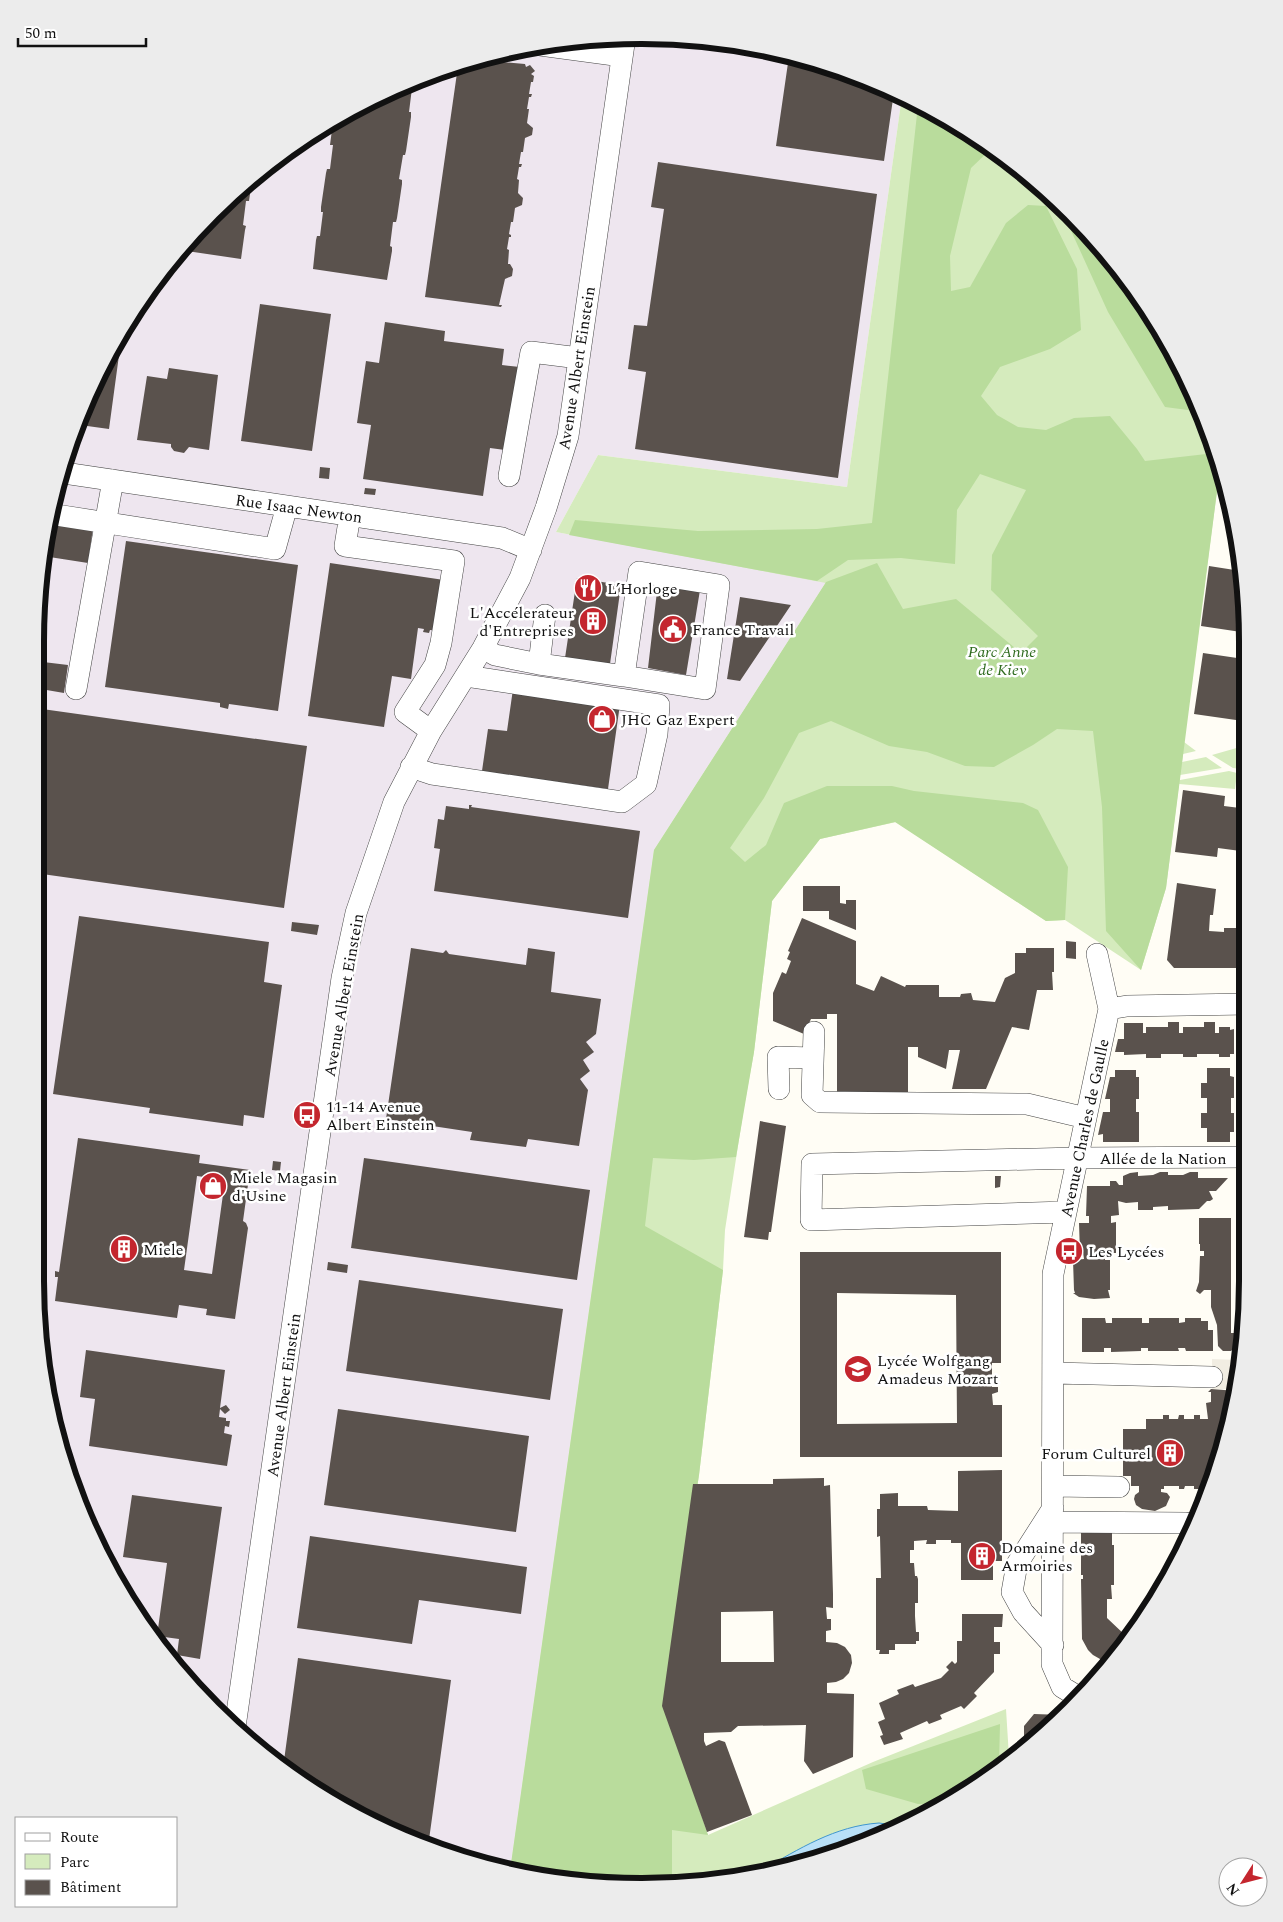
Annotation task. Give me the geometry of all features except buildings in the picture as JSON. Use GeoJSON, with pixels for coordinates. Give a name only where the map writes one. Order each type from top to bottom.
{"type":"FeatureCollection","features":[{"type":"Feature","properties":{"kind":"street"},"geometry":{"type":"LineString","coordinates":[[596,46],[624,46]]}},
{"type":"Feature","properties":{"kind":"street","name":"Avenue Albert Einstein"},"geometry":{"type":"LineString","coordinates":[[237,1720],[342,978],[356,912],[394,802],[411,767],[431,731],[483,648],[510,598],[531,550],[568,436],[624,46]]}},
{"type":"Feature","properties":{"kind":"street"},"geometry":{"type":"LineString","coordinates":[[509,476],[531,352],[579,358]]}},
{"type":"Feature","properties":{"kind":"street","name":"Rue Isaac Newton"},"geometry":{"type":"LineString","coordinates":[[68,474],[502,538],[531,550]]}},
{"type":"Feature","properties":{"kind":"street"},"geometry":{"type":"LineString","coordinates":[[76,688],[113,480]]}},
{"type":"Feature","properties":{"kind":"street"},"geometry":{"type":"LineString","coordinates":[[57,515],[275,549],[287,506]]}},
{"type":"Feature","properties":{"kind":"street"},"geometry":{"type":"LineString","coordinates":[[350,515],[345,546],[454,560],[441,643],[435,665],[405,712],[431,731]]}},
{"type":"Feature","properties":{"kind":"street"},"geometry":{"type":"LineString","coordinates":[[483,648],[495,655],[539,664],[705,689],[719,586],[639,572],[624,676]]}},
{"type":"Feature","properties":{"kind":"street"},"geometry":{"type":"LineString","coordinates":[[539,664],[545,615]]}},
{"type":"Feature","properties":{"kind":"street"},"geometry":{"type":"LineString","coordinates":[[411,767],[432,774],[622,802],[646,784],[657,734],[658,705],[466,676]]}},
{"type":"Feature","properties":{"kind":"street"},"geometry":{"type":"LineString","coordinates":[[1097,954],[1109,1009],[1127,1006],[1239,1004]]}},
{"type":"Feature","properties":{"kind":"street","name":"Avenue Charles de Gaulle"},"geometry":{"type":"LineString","coordinates":[[1073,1694],[1062,1687],[1052,1664],[1053,1274],[1109,1009]]}},
{"type":"Feature","properties":{"kind":"street"},"geometry":{"type":"LineString","coordinates":[[814,1032],[812,1095],[820,1102],[1027,1104],[1086,1118]]}},
{"type":"Feature","properties":{"kind":"street"},"geometry":{"type":"LineString","coordinates":[[779,1089],[778,1057],[813,1058]]}},
{"type":"Feature","properties":{"kind":"street","name":"Allée de la Nation"},"geometry":{"type":"LineString","coordinates":[[1066,1212],[811,1220],[812,1164],[1077,1158],[1239,1158]]}},
{"type":"Feature","properties":{"kind":"street"},"geometry":{"type":"LineString","coordinates":[[1054,1373],[1212,1376]]}},
{"type":"Feature","properties":{"kind":"street"},"geometry":{"type":"LineString","coordinates":[[1053,1486],[1119,1487]]}},
{"type":"Feature","properties":{"kind":"street"},"geometry":{"type":"LineString","coordinates":[[1052,1645],[1023,1612],[1012,1592],[1017,1564],[1053,1515],[1186,1523]]}},
{"type":"Feature","properties":{"kind":"shaded area"},"geometry":{"type":"Polygon","coordinates":[[[602,45],[681,45],[758,55],[834,75],[901,103],[847,487],[598,455],[556,532],[826,582],[654,850],[511,1864],[449,1847],[377,1817],[309,1778],[247,1730],[192,1675],[144,1613],[105,1545],[75,1473],[55,1397],[45,1320],[45,602],[55,525],[64,487],[75,449],[105,377],[144,309],[192,247],[219,219],[247,192],[309,144],[377,105],[449,75],[487,64],[525,55],[602,45]]]}},
{"type":"Feature","properties":{"kind":"shaded area"},"geometry":{"type":"Polygon","coordinates":[[[1212,1359],[1234,1360],[1229,1389],[1212,1389],[1212,1359]]]}},
{"type":"Feature","properties":{"kind":"green space","name":"Parc Anne de Kiev"},"geometry":{"type":"Polygon","coordinates":[[[901,103],[974,144],[1036,192],[1064,219],[1091,247],[1139,309],[1178,377],[1208,449],[1218,483],[1184,742],[1196,751],[1183,754],[1182,762],[1206,757],[1222,768],[1180,775],[1180,780],[1229,771],[1237,773],[1235,789],[1179,784],[1166,888],[1141,970],[1065,920],[1046,921],[896,822],[820,839],[772,901],[754,1052],[725,1230],[723,1270],[699,1475],[664,1705],[708,1835],[873,1762],[1006,1709],[1009,1752],[974,1778],[906,1817],[834,1847],[758,1867],[681,1877],[642,1878],[602,1877],[563,1873],[511,1864],[654,850],[826,583],[556,532],[598,455],[847,487],[901,103]]]}},
{"type":"Feature","properties":{"kind":"green space","name":"Parc Anne de Kiev"},"geometry":{"type":"Polygon","coordinates":[[[917,111],[986,153],[971,168],[950,256],[951,291],[970,287],[1006,223],[1028,205],[1046,206],[1077,269],[1081,330],[1050,349],[1000,367],[981,396],[997,415],[1018,427],[1046,430],[1074,418],[1110,416],[1145,461],[1209,454],[1218,484],[1166,888],[1141,970],[1106,931],[1102,807],[1093,731],[1057,729],[994,767],[965,766],[927,752],[889,746],[831,721],[799,733],[764,798],[730,848],[745,862],[766,845],[784,803],[827,786],[892,786],[914,791],[1023,803],[1038,810],[1068,867],[1065,920],[1046,921],[895,822],[820,839],[772,901],[754,1052],[736,1157],[694,1160],[653,1158],[645,1226],[723,1270],[699,1475],[664,1705],[708,1835],[672,1830],[672,1877],[602,1877],[563,1873],[511,1864],[654,850],[826,582],[877,563],[903,609],[956,599],[1021,653],[1038,636],[991,590],[992,555],[1026,490],[980,474],[957,510],[955,564],[901,558],[848,560],[817,581],[569,535],[575,520],[698,531],[817,529],[872,523],[917,111]]]}},
{"type":"Feature","properties":{"kind":"green space"},"geometry":{"type":"Polygon","coordinates":[[[1067,222],[1091,247],[1139,309],[1178,377],[1193,411],[1165,407],[1108,312],[1067,222]]]}},
{"type":"Feature","properties":{"kind":"green space"},"geometry":{"type":"Polygon","coordinates":[[[1239,747],[1239,769],[1233,768],[1212,755],[1239,747]]]}},
{"type":"Feature","properties":{"kind":"green space"},"geometry":{"type":"Polygon","coordinates":[[[1000,1724],[999,1759],[974,1778],[930,1804],[918,1804],[866,1789],[862,1770],[1000,1724]]]}},
{"type":"Feature","properties":{"kind":"water"},"geometry":{"type":"Polygon","coordinates":[[[879,1823],[889,1824],[834,1847],[774,1863],[818,1840],[863,1825],[879,1823]]]}},
{"type":"Feature","properties":{"kind":"place","name":"L’Horloge"},"geometry":{"type":"Point","coordinates":[588,588]}},
{"type":"Feature","properties":{"kind":"place","name":"L'Accélerateur d'Entreprises"},"geometry":{"type":"Point","coordinates":[593,621]}},
{"type":"Feature","properties":{"kind":"place","name":"France Travail"},"geometry":{"type":"Point","coordinates":[673,629]}},
{"type":"Feature","properties":{"kind":"place","name":"JHC Gaz Expert"},"geometry":{"type":"Point","coordinates":[602,719]}},
{"type":"Feature","properties":{"kind":"place","name":"11-14 Avenue Albert Einstein"},"geometry":{"type":"Point","coordinates":[307,1115]}},
{"type":"Feature","properties":{"kind":"place","name":"Miele Magasin d'Usine"},"geometry":{"type":"Point","coordinates":[213,1186]}},
{"type":"Feature","properties":{"kind":"place","name":"Miele"},"geometry":{"type":"Point","coordinates":[124,1249]}},
{"type":"Feature","properties":{"kind":"place","name":"Les Lycées"},"geometry":{"type":"Point","coordinates":[1069,1251]}},
{"type":"Feature","properties":{"kind":"place","name":"Lycée Wolfgang Amadeus Mozart"},"geometry":{"type":"Point","coordinates":[858,1369]}},
{"type":"Feature","properties":{"kind":"place","name":"Forum Culturel"},"geometry":{"type":"Point","coordinates":[1170,1453]}},
{"type":"Feature","properties":{"kind":"place","name":"Domaine des Armoiries"},"geometry":{"type":"Point","coordinates":[982,1556]}}]}
